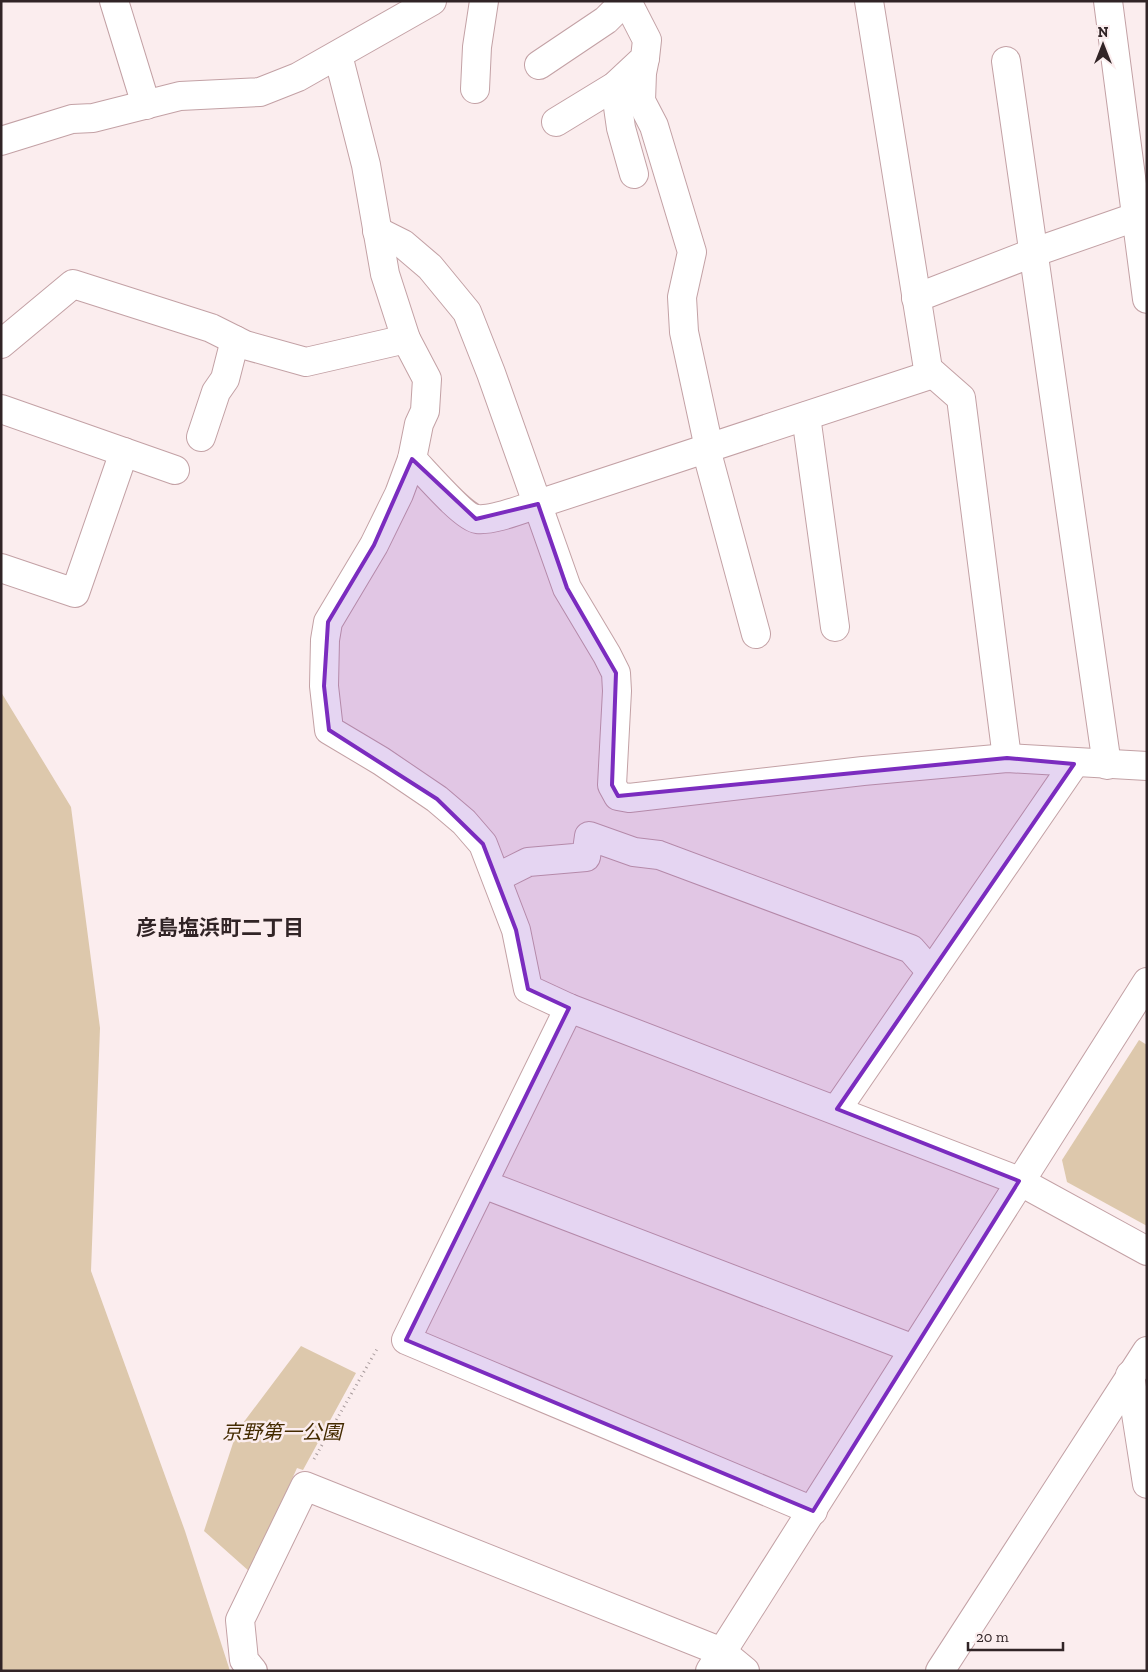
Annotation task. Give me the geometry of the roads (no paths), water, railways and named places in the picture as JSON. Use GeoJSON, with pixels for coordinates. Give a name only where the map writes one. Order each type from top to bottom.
{"type":"FeatureCollection","features":[{"type":"Feature","properties":{"kind":"street"},"geometry":{"type":"LineString","coordinates":[[114,1],[146,105]]}},
{"type":"Feature","properties":{"kind":"street"},"geometry":{"type":"LineString","coordinates":[[1,142],[72,120],[93,118],[180,96],[260,92],[298,77],[432,1]]}},
{"type":"Feature","properties":{"kind":"street"},"geometry":{"type":"LineString","coordinates":[[475,90],[484,1]]}},
{"type":"Feature","properties":{"kind":"street"},"geometry":{"type":"LineString","coordinates":[[539,65],[606,20],[626,1],[647,40],[642,73],[641,100],[654,126],[692,252],[682,297],[683,323],[707,448],[756,634]]}},
{"type":"Feature","properties":{"kind":"street"},"geometry":{"type":"LineString","coordinates":[[870,1],[928,369],[961,398],[1007,758]]}},
{"type":"Feature","properties":{"kind":"street"},"geometry":{"type":"LineString","coordinates":[[1108,1],[1142,214],[1147,299]]}},
{"type":"Feature","properties":{"kind":"street"},"geometry":{"type":"LineString","coordinates":[[338,55],[366,165],[385,274],[406,339],[427,379],[425,411],[419,424],[412,459],[398,494],[374,545],[328,622],[325,640],[324,686],[329,730],[381,761],[437,799],[464,822],[483,844],[498,877],[516,930],[528,989],[569,1008],[837,1109],[1019,1181],[1147,1251]]}},
{"type":"Feature","properties":{"kind":"street"},"geometry":{"type":"LineString","coordinates":[[556,122],[615,86],[645,58]]}},
{"type":"Feature","properties":{"kind":"street"},"geometry":{"type":"LineString","coordinates":[[1006,60],[1107,765]]}},
{"type":"Feature","properties":{"kind":"street"},"geometry":{"type":"LineString","coordinates":[[615,86],[621,128],[634,174]]}},
{"type":"Feature","properties":{"kind":"street"},"geometry":{"type":"LineString","coordinates":[[916,298],[1035,252],[1142,214]]}},
{"type":"Feature","properties":{"kind":"street"},"geometry":{"type":"LineString","coordinates":[[378,231],[403,244],[430,267],[467,312],[538,504],[566,588],[616,672],[617,692],[612,785],[618,796],[629,798],[864,771],[1007,758],[1074,764],[1147,766]]}},
{"type":"Feature","properties":{"kind":"street"},"geometry":{"type":"LineString","coordinates":[[1,344],[73,284],[211,328],[235,340],[306,362],[406,339]]}},
{"type":"Feature","properties":{"kind":"street"},"geometry":{"type":"LineString","coordinates":[[201,437],[216,392],[225,379],[235,340]]}},
{"type":"Feature","properties":{"kind":"street"},"geometry":{"type":"LineString","coordinates":[[412,459],[464,512],[476,519],[538,504],[933,374]]}},
{"type":"Feature","properties":{"kind":"street"},"geometry":{"type":"LineString","coordinates":[[1,409],[175,470]]}},
{"type":"Feature","properties":{"kind":"street"},"geometry":{"type":"LineString","coordinates":[[806,416],[834,627]]}},
{"type":"Feature","properties":{"kind":"street"},"geometry":{"type":"LineString","coordinates":[[1,568],[75,592],[124,452]]}},
{"type":"Feature","properties":{"kind":"street"},"geometry":{"type":"LineString","coordinates":[[837,1109],[1074,764]]}},
{"type":"Feature","properties":{"kind":"street"},"geometry":{"type":"LineString","coordinates":[[498,877],[528,862],[586,857],[589,836],[634,852],[659,854],[911,949],[931,972]]}},
{"type":"Feature","properties":{"kind":"street"},"geometry":{"type":"LineString","coordinates":[[716,1661],[813,1511],[1019,1181],[1147,982]]}},
{"type":"Feature","properties":{"kind":"street"},"geometry":{"type":"LineString","coordinates":[[569,1008],[406,1340],[813,1511]]}},
{"type":"Feature","properties":{"kind":"street"},"geometry":{"type":"LineString","coordinates":[[483,1184],[914,1349]]}},
{"type":"Feature","properties":{"kind":"street"},"geometry":{"type":"LineString","coordinates":[[940,1671],[1147,1351]]}},
{"type":"Feature","properties":{"kind":"street"},"geometry":{"type":"LineString","coordinates":[[1130,1376],[1147,1484]]}},
{"type":"Feature","properties":{"kind":"street"},"geometry":{"type":"LineString","coordinates":[[253,1671],[244,1660],[240,1620],[305,1486],[716,1661],[745,1671]]}},
{"type":"Feature","properties":{"kind":"district","name":"彦島塩浜町二丁目"},"geometry":{"type":"Point","coordinates":[220,928]}},
{"type":"Feature","properties":{"kind":"park label","name":"京野第一公園"},"geometry":{"type":"Point","coordinates":[282,1432]}}]}
